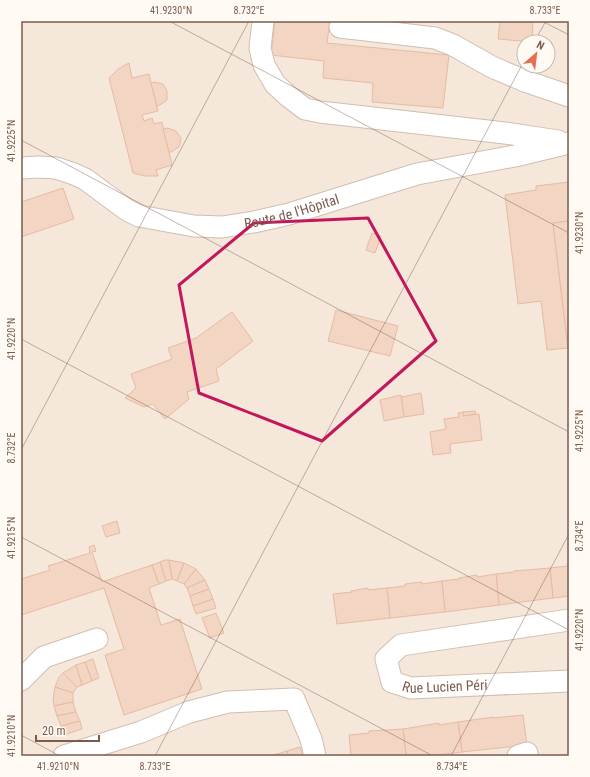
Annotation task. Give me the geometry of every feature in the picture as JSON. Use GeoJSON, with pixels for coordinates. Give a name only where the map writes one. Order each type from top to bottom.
{"type":"FeatureCollection","features":[{"type":"Feature","properties":{"kind":"street"},"geometry":{"type":"LineString","coordinates":[[263,21],[260,48],[264,65],[275,84],[305,109],[505,133],[569,143]]}},
{"type":"Feature","properties":{"kind":"street"},"geometry":{"type":"LineString","coordinates":[[340,27],[435,38],[452,45],[492,67],[525,81],[569,96]]}},
{"type":"Feature","properties":{"kind":"street","name":"Route de l'Hôpital"},"geometry":{"type":"LineString","coordinates":[[21,168],[56,168],[85,178],[127,210],[139,216],[194,226],[222,227],[289,214],[417,174],[515,156],[569,143]]}},
{"type":"Feature","properties":{"kind":"street","name":"Rue Lucien Péri"},"geometry":{"type":"LineString","coordinates":[[569,620],[401,645],[386,659],[392,682],[411,688],[569,681]]}},
{"type":"Feature","properties":{"kind":"street"},"geometry":{"type":"LineString","coordinates":[[21,680],[44,657],[97,639]]}},
{"type":"Feature","properties":{"kind":"street"},"geometry":{"type":"LineString","coordinates":[[64,756],[141,732],[189,712],[228,702],[294,699],[311,739],[315,756]]}},
{"type":"Feature","properties":{"kind":"highlighted area"},"geometry":{"type":"Polygon","coordinates":[[[368,218],[436,341],[322,441],[199,393],[179,285],[254,223],[368,218]]]}},
{"type":"Feature","properties":{"kind":"shaded area"},"geometry":{"type":"Polygon","coordinates":[[[21,21],[569,21],[569,756],[21,756],[21,21]]]}},
{"type":"Feature","properties":{"kind":"building"},"geometry":{"type":"Polygon","coordinates":[[[275,21],[330,21],[327,43],[449,55],[443,108],[372,102],[373,83],[323,78],[324,61],[271,55],[275,21]]]}},
{"type":"Feature","properties":{"kind":"building"},"geometry":{"type":"Polygon","coordinates":[[[500,21],[533,21],[532,34],[516,34],[516,41],[498,39],[500,21]]]}},
{"type":"Feature","properties":{"kind":"building"},"geometry":{"type":"Polygon","coordinates":[[[129,63],[132,78],[149,74],[158,111],[142,115],[144,121],[152,118],[154,124],[162,122],[172,165],[156,170],[158,176],[145,176],[133,173],[109,78],[118,69],[129,63]]]}},
{"type":"Feature","properties":{"kind":"building"},"geometry":{"type":"Polygon","coordinates":[[[155,82],[163,84],[167,91],[167,100],[157,106],[151,83],[155,82]]]}},
{"type":"Feature","properties":{"kind":"building"},"geometry":{"type":"Polygon","coordinates":[[[167,128],[176,131],[181,138],[179,147],[171,152],[169,152],[163,129],[167,128]]]}},
{"type":"Feature","properties":{"kind":"building"},"geometry":{"type":"Polygon","coordinates":[[[569,182],[569,221],[553,223],[568,348],[547,350],[541,301],[518,304],[505,195],[536,190],[536,186],[569,182]]]}},
{"type":"Feature","properties":{"kind":"building"},"geometry":{"type":"Polygon","coordinates":[[[63,188],[74,219],[21,237],[21,202],[63,188]]]}},
{"type":"Feature","properties":{"kind":"building"},"geometry":{"type":"Polygon","coordinates":[[[569,221],[569,348],[568,348],[553,223],[569,221]]]}},
{"type":"Feature","properties":{"kind":"building"},"geometry":{"type":"Polygon","coordinates":[[[372,233],[381,236],[375,253],[366,250],[372,233]]]}},
{"type":"Feature","properties":{"kind":"building"},"geometry":{"type":"Polygon","coordinates":[[[336,310],[398,326],[390,356],[328,341],[336,310]]]}},
{"type":"Feature","properties":{"kind":"building"},"geometry":{"type":"Polygon","coordinates":[[[232,312],[253,341],[216,369],[219,381],[187,392],[189,399],[165,419],[153,404],[144,407],[125,398],[136,388],[131,374],[172,359],[168,348],[196,338],[232,312]]]}},
{"type":"Feature","properties":{"kind":"building"},"geometry":{"type":"Polygon","coordinates":[[[421,393],[424,414],[404,417],[401,397],[421,393]]]}},
{"type":"Feature","properties":{"kind":"building"},"geometry":{"type":"Polygon","coordinates":[[[401,395],[404,417],[384,421],[380,400],[401,395]]]}},
{"type":"Feature","properties":{"kind":"building"},"geometry":{"type":"Polygon","coordinates":[[[475,411],[476,414],[463,416],[463,412],[475,411]]]}},
{"type":"Feature","properties":{"kind":"building"},"geometry":{"type":"Polygon","coordinates":[[[463,412],[463,416],[479,414],[482,440],[450,444],[451,453],[433,455],[430,432],[446,429],[444,419],[459,417],[458,413],[463,412]]]}},
{"type":"Feature","properties":{"kind":"building"},"geometry":{"type":"Polygon","coordinates":[[[117,521],[120,533],[106,537],[102,526],[117,521]]]}},
{"type":"Feature","properties":{"kind":"building"},"geometry":{"type":"Polygon","coordinates":[[[94,545],[96,551],[92,552],[102,582],[152,565],[159,584],[149,588],[161,625],[180,619],[202,689],[124,715],[105,655],[124,649],[104,588],[21,615],[21,579],[50,570],[48,566],[90,553],[89,547],[94,545]]]}},
{"type":"Feature","properties":{"kind":"building"},"geometry":{"type":"Polygon","coordinates":[[[169,560],[172,579],[166,581],[160,562],[169,560]]]}},
{"type":"Feature","properties":{"kind":"building"},"geometry":{"type":"Polygon","coordinates":[[[169,560],[184,563],[177,581],[172,579],[169,560]]]}},
{"type":"Feature","properties":{"kind":"building"},"geometry":{"type":"Polygon","coordinates":[[[160,562],[166,581],[159,584],[152,565],[160,562]]]}},
{"type":"Feature","properties":{"kind":"building"},"geometry":{"type":"Polygon","coordinates":[[[184,563],[196,569],[184,584],[177,581],[184,563]]]}},
{"type":"Feature","properties":{"kind":"building"},"geometry":{"type":"Polygon","coordinates":[[[567,564],[569,564],[569,596],[553,598],[550,568],[568,566],[567,564]]]}},
{"type":"Feature","properties":{"kind":"building"},"geometry":{"type":"Polygon","coordinates":[[[550,568],[553,598],[499,605],[496,574],[550,568]]]}},
{"type":"Feature","properties":{"kind":"building"},"geometry":{"type":"Polygon","coordinates":[[[196,569],[205,580],[187,588],[184,584],[196,569]]]}},
{"type":"Feature","properties":{"kind":"building"},"geometry":{"type":"Polygon","coordinates":[[[496,574],[499,605],[445,612],[442,581],[477,575],[477,577],[496,574]]]}},
{"type":"Feature","properties":{"kind":"building"},"geometry":{"type":"Polygon","coordinates":[[[205,580],[209,589],[190,596],[187,588],[205,580]]]}},
{"type":"Feature","properties":{"kind":"building"},"geometry":{"type":"Polygon","coordinates":[[[442,581],[445,612],[390,618],[387,588],[405,586],[405,584],[422,582],[422,584],[442,581]]]}},
{"type":"Feature","properties":{"kind":"building"},"geometry":{"type":"Polygon","coordinates":[[[368,588],[368,590],[387,588],[390,618],[337,624],[333,594],[352,592],[351,591],[368,588]]]}},
{"type":"Feature","properties":{"kind":"building"},"geometry":{"type":"Polygon","coordinates":[[[209,589],[213,599],[193,606],[190,596],[209,589]]]}},
{"type":"Feature","properties":{"kind":"building"},"geometry":{"type":"Polygon","coordinates":[[[213,599],[216,608],[196,614],[193,606],[213,599]]]}},
{"type":"Feature","properties":{"kind":"building"},"geometry":{"type":"Polygon","coordinates":[[[216,613],[224,633],[210,638],[202,618],[216,613]]]}},
{"type":"Feature","properties":{"kind":"building"},"geometry":{"type":"Polygon","coordinates":[[[93,659],[99,678],[92,681],[85,662],[93,659]]]}},
{"type":"Feature","properties":{"kind":"building"},"geometry":{"type":"Polygon","coordinates":[[[85,662],[92,681],[82,685],[76,665],[85,662]]]}},
{"type":"Feature","properties":{"kind":"building"},"geometry":{"type":"Polygon","coordinates":[[[76,665],[82,685],[77,687],[63,673],[76,665]]]}},
{"type":"Feature","properties":{"kind":"building"},"geometry":{"type":"Polygon","coordinates":[[[63,673],[77,687],[73,693],[55,687],[59,677],[63,673]]]}},
{"type":"Feature","properties":{"kind":"building"},"geometry":{"type":"Polygon","coordinates":[[[55,687],[73,693],[73,702],[54,706],[53,699],[55,687]]]}},
{"type":"Feature","properties":{"kind":"building"},"geometry":{"type":"Polygon","coordinates":[[[73,702],[76,712],[57,716],[54,706],[73,702]]]}},
{"type":"Feature","properties":{"kind":"building"},"geometry":{"type":"Polygon","coordinates":[[[76,712],[80,721],[61,726],[57,716],[76,712]]]}},
{"type":"Feature","properties":{"kind":"building"},"geometry":{"type":"Polygon","coordinates":[[[523,715],[527,745],[462,752],[458,722],[493,717],[523,715]]]}},
{"type":"Feature","properties":{"kind":"building"},"geometry":{"type":"Polygon","coordinates":[[[80,721],[82,729],[64,735],[61,726],[80,721]]]}},
{"type":"Feature","properties":{"kind":"building"},"geometry":{"type":"Polygon","coordinates":[[[458,722],[462,752],[429,756],[406,756],[403,729],[439,723],[439,725],[458,722]]]}},
{"type":"Feature","properties":{"kind":"building"},"geometry":{"type":"Polygon","coordinates":[[[403,729],[406,756],[351,756],[349,735],[369,733],[369,731],[403,729]]]}},
{"type":"Feature","properties":{"kind":"building"},"geometry":{"type":"Polygon","coordinates":[[[300,747],[303,756],[288,756],[287,751],[300,747]]]}},
{"type":"Feature","properties":{"kind":"building"},"geometry":{"type":"Polygon","coordinates":[[[287,751],[288,756],[270,756],[287,751]]]}}]}
